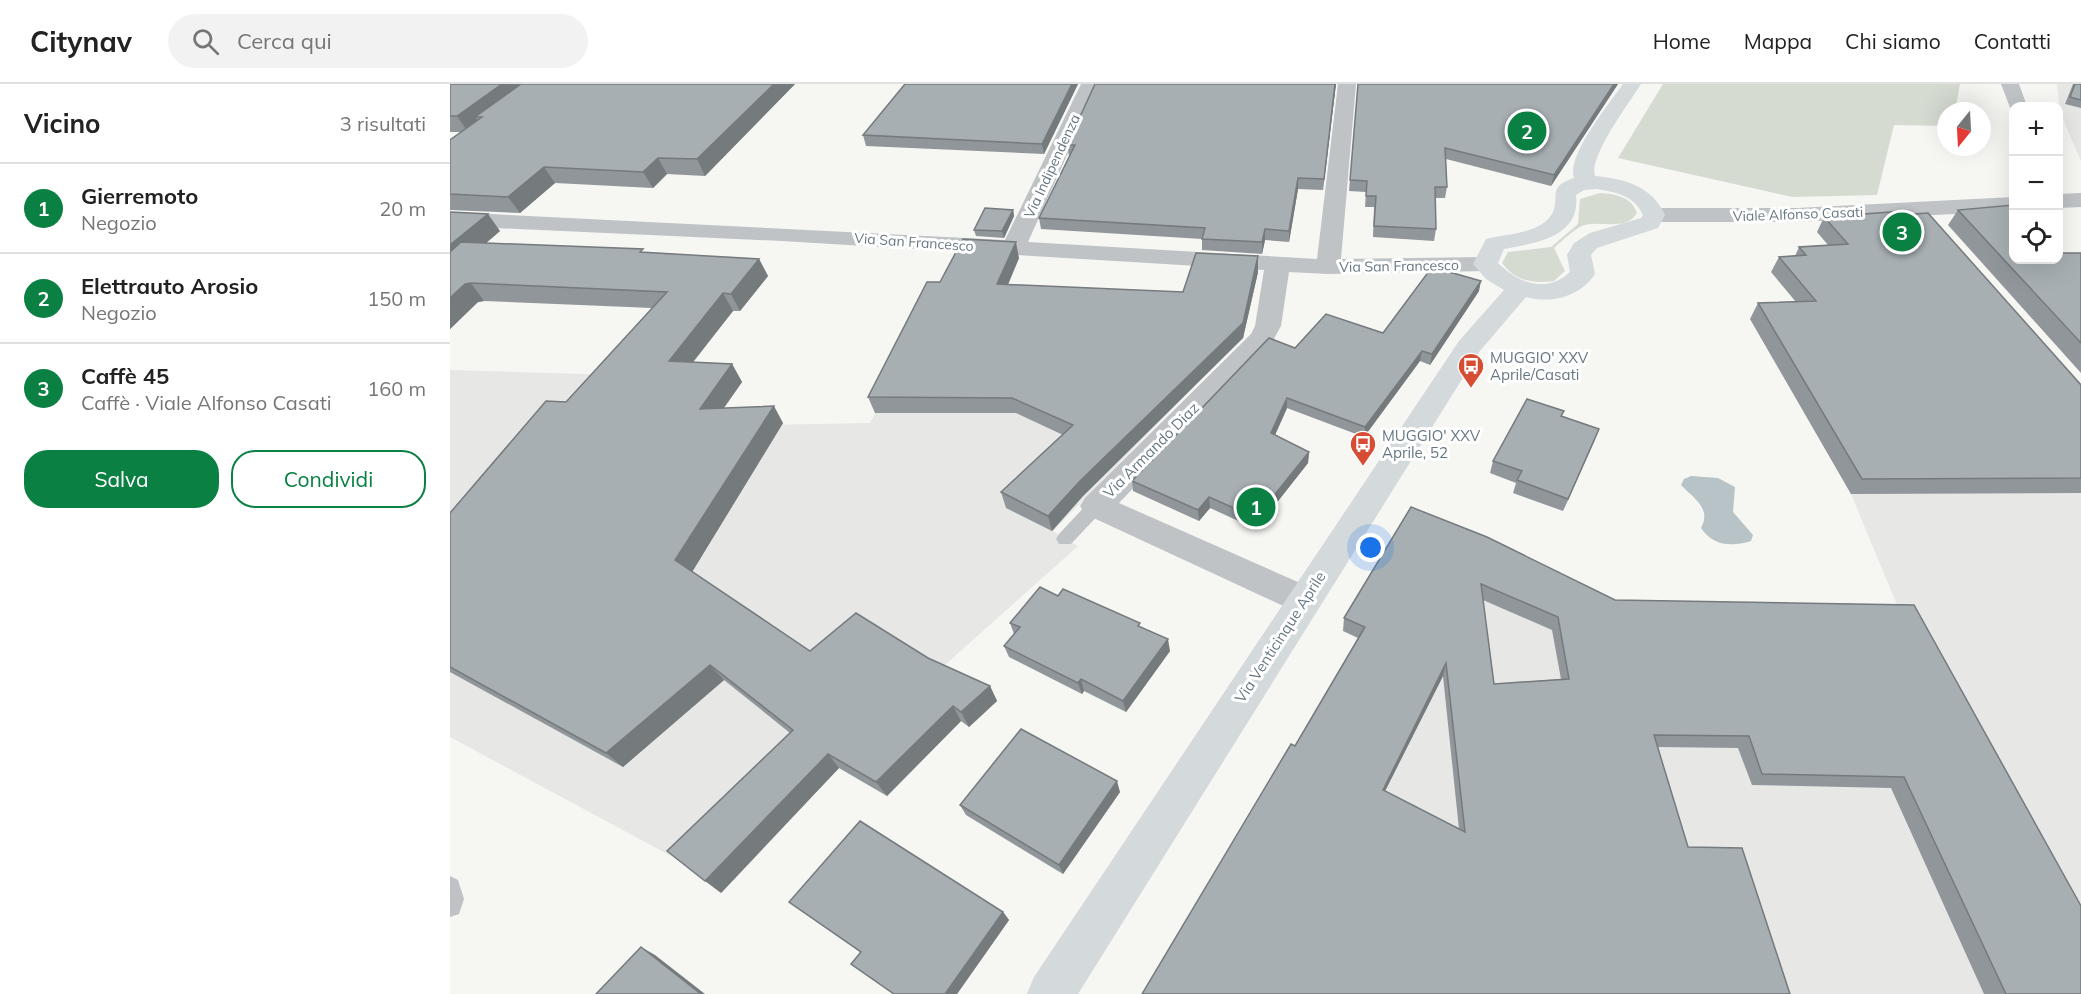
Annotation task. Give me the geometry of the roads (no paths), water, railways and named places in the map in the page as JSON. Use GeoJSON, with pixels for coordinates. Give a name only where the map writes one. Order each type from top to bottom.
{"type":"FeatureCollection","features":[{"type":"Feature","properties":{"kind":"main road"},"geometry":{"type":"LineString","coordinates":[[1587,183],[1582,170],[1588,152],[1632,84]]}},
{"type":"Feature","properties":{"kind":"main road"},"geometry":{"type":"LineString","coordinates":[[1578,184],[1612,184],[1638,193],[1650,202],[1654,215],[1650,223],[1593,239],[1582,248],[1579,257],[1583,274],[1575,284],[1553,291],[1519,289],[1496,278],[1485,264],[1494,244],[1536,235],[1560,223],[1566,211],[1565,192],[1578,184]]}},
{"type":"Feature","properties":{"kind":"main road","name":"Via Venticinque Aprile"},"geometry":{"type":"LineString","coordinates":[[1052,994],[1469,347],[1519,289]]}},
{"type":"Feature","properties":{"kind":"street","name":"Via Indipendenza"},"geometry":{"type":"LineString","coordinates":[[1013,248],[1090,84]]}},
{"type":"Feature","properties":{"kind":"street"},"geometry":{"type":"LineString","coordinates":[[1329,267],[1347,84]]}},
{"type":"Feature","properties":{"kind":"street"},"geometry":{"type":"LineString","coordinates":[[2010,84],[2017,102]]}},
{"type":"Feature","properties":{"kind":"street"},"geometry":{"type":"LineString","coordinates":[[2063,201],[2081,200]]}},
{"type":"Feature","properties":{"kind":"street","name":"Viale Alfonso Casati"},"geometry":{"type":"LineString","coordinates":[[1654,215],[1797,215],[2009,204]]}},
{"type":"Feature","properties":{"kind":"street"},"geometry":{"type":"LineString","coordinates":[[1917,208],[1940,235]]}},
{"type":"Feature","properties":{"kind":"street","name":"Via San Francesco"},"geometry":{"type":"LineString","coordinates":[[450,219],[793,235],[1329,267],[1485,264]]}},
{"type":"Feature","properties":{"kind":"street","name":"Via Armando Diaz"},"geometry":{"type":"LineString","coordinates":[[1278,263],[1268,326],[1262,338],[1096,506],[1304,600]]}},
{"type":"Feature","properties":{"kind":"lane"},"geometry":{"type":"LineString","coordinates":[[1065,539],[1096,506]]}},
{"type":"Feature","properties":{"kind":"lane"},"geometry":{"type":"LineString","coordinates":[[450,888],[452,899],[450,905]]}},
{"type":"Feature","properties":{"kind":"place","name":"Elettrauto Arosio"},"geometry":{"type":"Point","coordinates":[1527,131]}},
{"type":"Feature","properties":{"kind":"place","name":"Caffè 45"},"geometry":{"type":"Point","coordinates":[1902,232]}},
{"type":"Feature","properties":{"kind":"place","name":"MUGGIO' XXV Aprile/Casati"},"geometry":{"type":"Point","coordinates":[1471,389]}},
{"type":"Feature","properties":{"kind":"place","name":"MUGGIO' XXV Aprile, 52"},"geometry":{"type":"Point","coordinates":[1363,467]}},
{"type":"Feature","properties":{"kind":"place","name":"Gierremoto"},"geometry":{"type":"Point","coordinates":[1256,507]}}]}
